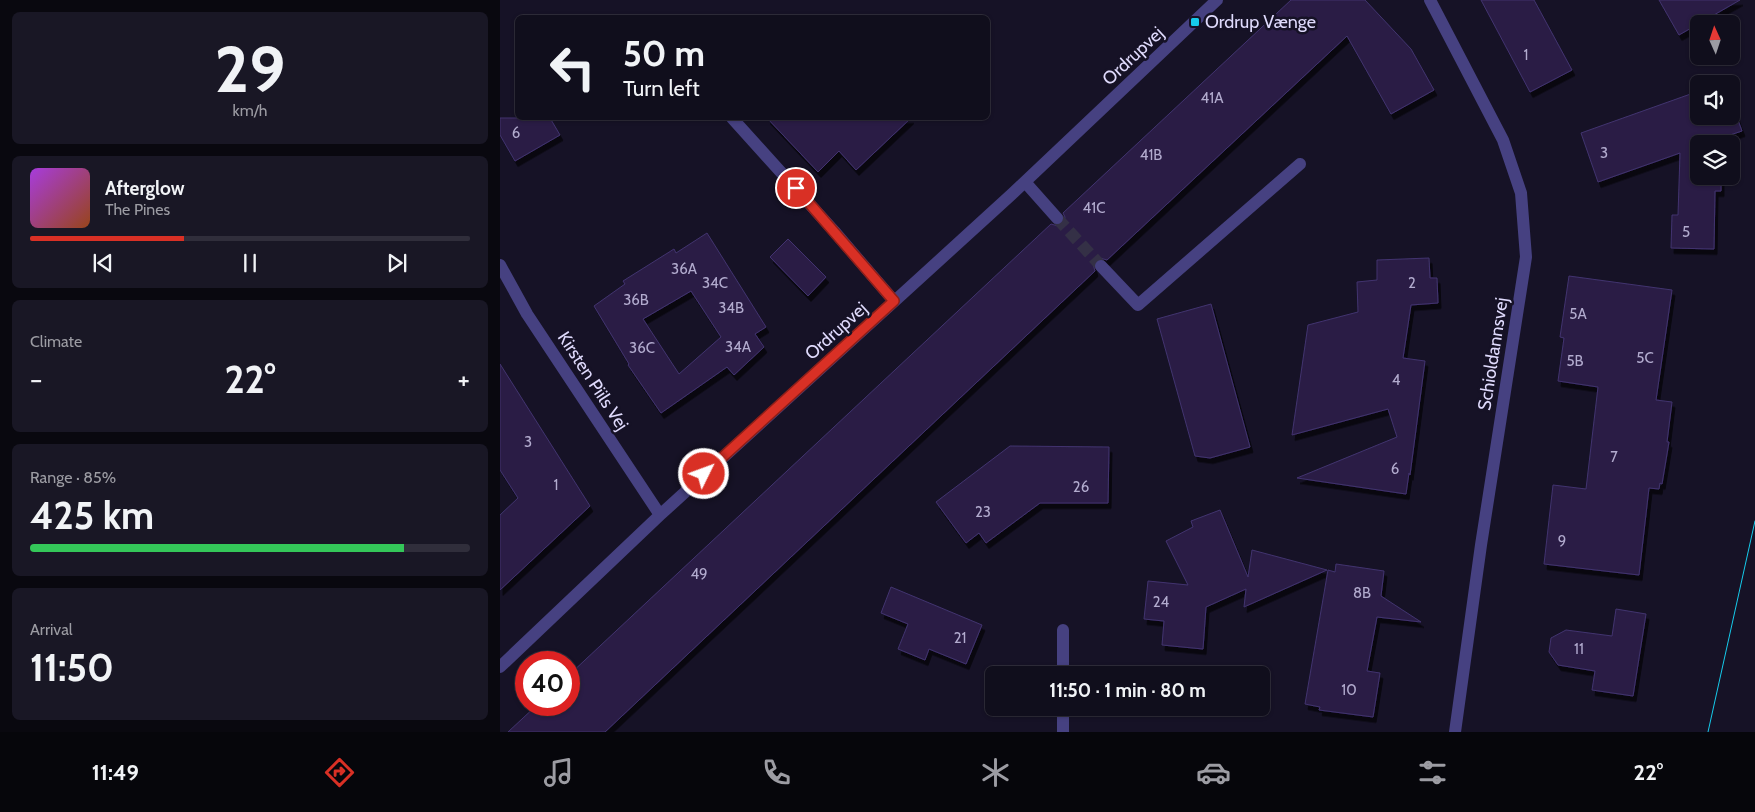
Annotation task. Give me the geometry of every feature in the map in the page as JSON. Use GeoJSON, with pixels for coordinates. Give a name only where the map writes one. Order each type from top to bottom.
{"type":"FeatureCollection","features":[{"type":"Feature","properties":{"kind":"street","name":"Ordrupvej"},"geometry":{"type":"LineString","coordinates":[[500,667],[660,514],[1024,182],[1217,0]]}},
{"type":"Feature","properties":{"kind":"street","name":"Schioldannsvej"},"geometry":{"type":"LineString","coordinates":[[1430,0],[1503,140],[1522,192],[1526,257],[1455,732]]}},
{"type":"Feature","properties":{"kind":"street"},"geometry":{"type":"LineString","coordinates":[[734,120],[894,301]]}},
{"type":"Feature","properties":{"kind":"street"},"geometry":{"type":"LineString","coordinates":[[1101,266],[1138,306],[1300,164]]}},
{"type":"Feature","properties":{"kind":"street"},"geometry":{"type":"LineString","coordinates":[[1024,182],[1057,218]]}},
{"type":"Feature","properties":{"kind":"street","name":"Kirsten Piils Vej"},"geometry":{"type":"LineString","coordinates":[[500,265],[527,314],[660,514]]}},
{"type":"Feature","properties":{"kind":"street"},"geometry":{"type":"LineString","coordinates":[[1063,630],[1063,666]]}},
{"type":"Feature","properties":{"kind":"street"},"geometry":{"type":"LineString","coordinates":[[1063,716],[1063,732]]}},
{"type":"Feature","properties":{"kind":"building"},"geometry":{"type":"Polygon","coordinates":[[[1291,0],[1365,0],[1411,49],[1434,90],[1391,114],[1347,36],[1107,260],[1100,258],[1096,260],[1093,264],[1095,271],[605,732],[508,732],[525,716],[580,716],[580,665],[1051,224],[1058,226],[1063,224],[1065,217],[1063,213],[1291,0]]]}},
{"type":"Feature","properties":{"kind":"building"},"geometry":{"type":"Polygon","coordinates":[[[1481,0],[1534,0],[1572,70],[1530,92],[1481,0]]]}},
{"type":"Feature","properties":{"kind":"building"},"geometry":{"type":"Polygon","coordinates":[[[1659,0],[1740,0],[1714,15],[1690,15],[1690,29],[1679,35],[1659,0]]]}},
{"type":"Feature","properties":{"kind":"building"},"geometry":{"type":"Polygon","coordinates":[[[1690,94],[1690,125],[1740,125],[1742,131],[1730,135],[1690,135],[1690,185],[1721,185],[1721,191],[1715,191],[1714,249],[1671,248],[1672,215],[1678,215],[1680,153],[1598,182],[1581,133],[1690,94]]]}},
{"type":"Feature","properties":{"kind":"building"},"geometry":{"type":"Polygon","coordinates":[[[500,118],[515,118],[515,120],[551,120],[560,135],[515,161],[500,135],[500,118]]]}},
{"type":"Feature","properties":{"kind":"building"},"geometry":{"type":"Polygon","coordinates":[[[769,120],[909,120],[856,170],[839,151],[818,172],[769,120]]]}},
{"type":"Feature","properties":{"kind":"building"},"geometry":{"type":"Polygon","coordinates":[[[707,233],[766,327],[755,334],[764,347],[734,375],[727,367],[661,413],[628,365],[594,306],[625,284],[623,281],[674,249],[676,253],[707,233]],[[691,291],[643,319],[679,374],[721,337],[691,291]]]}},
{"type":"Feature","properties":{"kind":"building"},"geometry":{"type":"Polygon","coordinates":[[[788,239],[826,277],[808,296],[770,257],[788,239]]]}},
{"type":"Feature","properties":{"kind":"building"},"geometry":{"type":"Polygon","coordinates":[[[1429,258],[1430,278],[1437,278],[1438,303],[1411,305],[1403,358],[1425,361],[1406,494],[1297,478],[1397,437],[1388,409],[1292,435],[1308,325],[1358,312],[1357,282],[1377,280],[1377,260],[1429,258]]]}},
{"type":"Feature","properties":{"kind":"building"},"geometry":{"type":"Polygon","coordinates":[[[1569,276],[1672,290],[1656,400],[1672,402],[1667,442],[1669,442],[1662,484],[1660,483],[1659,489],[1649,488],[1639,575],[1544,564],[1553,485],[1586,489],[1598,387],[1558,381],[1564,338],[1560,337],[1569,276]]]}},
{"type":"Feature","properties":{"kind":"building"},"geometry":{"type":"Polygon","coordinates":[[[1211,304],[1250,447],[1210,458],[1195,456],[1157,319],[1211,304]]]}},
{"type":"Feature","properties":{"kind":"building"},"geometry":{"type":"Polygon","coordinates":[[[500,364],[590,506],[500,590],[500,515],[518,498],[500,470],[500,364]]]}},
{"type":"Feature","properties":{"kind":"building"},"geometry":{"type":"Polygon","coordinates":[[[1010,446],[1109,447],[1108,503],[1040,503],[986,543],[979,533],[966,543],[936,502],[1010,446]]]}},
{"type":"Feature","properties":{"kind":"building"},"geometry":{"type":"Polygon","coordinates":[[[1220,510],[1248,577],[1252,550],[1327,570],[1244,607],[1246,589],[1206,607],[1203,649],[1162,645],[1164,621],[1144,619],[1148,581],[1188,585],[1166,541],[1193,527],[1191,521],[1220,510]]]}},
{"type":"Feature","properties":{"kind":"building"},"geometry":{"type":"Polygon","coordinates":[[[1336,564],[1384,571],[1381,596],[1421,622],[1377,617],[1367,671],[1380,673],[1373,717],[1319,710],[1320,707],[1305,704],[1328,570],[1335,572],[1336,564]]]}},
{"type":"Feature","properties":{"kind":"building"},"geometry":{"type":"Polygon","coordinates":[[[891,587],[982,625],[966,664],[929,649],[925,660],[898,649],[908,624],[881,613],[891,587]]]}},
{"type":"Feature","properties":{"kind":"building"},"geometry":{"type":"Polygon","coordinates":[[[1616,609],[1646,614],[1633,696],[1592,690],[1595,671],[1558,665],[1549,652],[1551,638],[1566,630],[1612,636],[1616,609]]]}},
{"type":"Feature","properties":{"kind":"tunnel"},"geometry":{"type":"LineString","coordinates":[[1057,218],[1101,266]]}},
{"type":"Feature","properties":{"kind":"tram line"},"geometry":{"type":"LineString","coordinates":[[1708,732],[1755,521]]}},
{"type":"Feature","properties":{"kind":"place","name":"Ordrup Vænge"},"geometry":{"type":"Point","coordinates":[1195,22]}},
{"type":"Feature","properties":{"kind":"route"},"geometry":{"type":"LineString","coordinates":[[704,474],[894,301],[796,188]]}}]}
